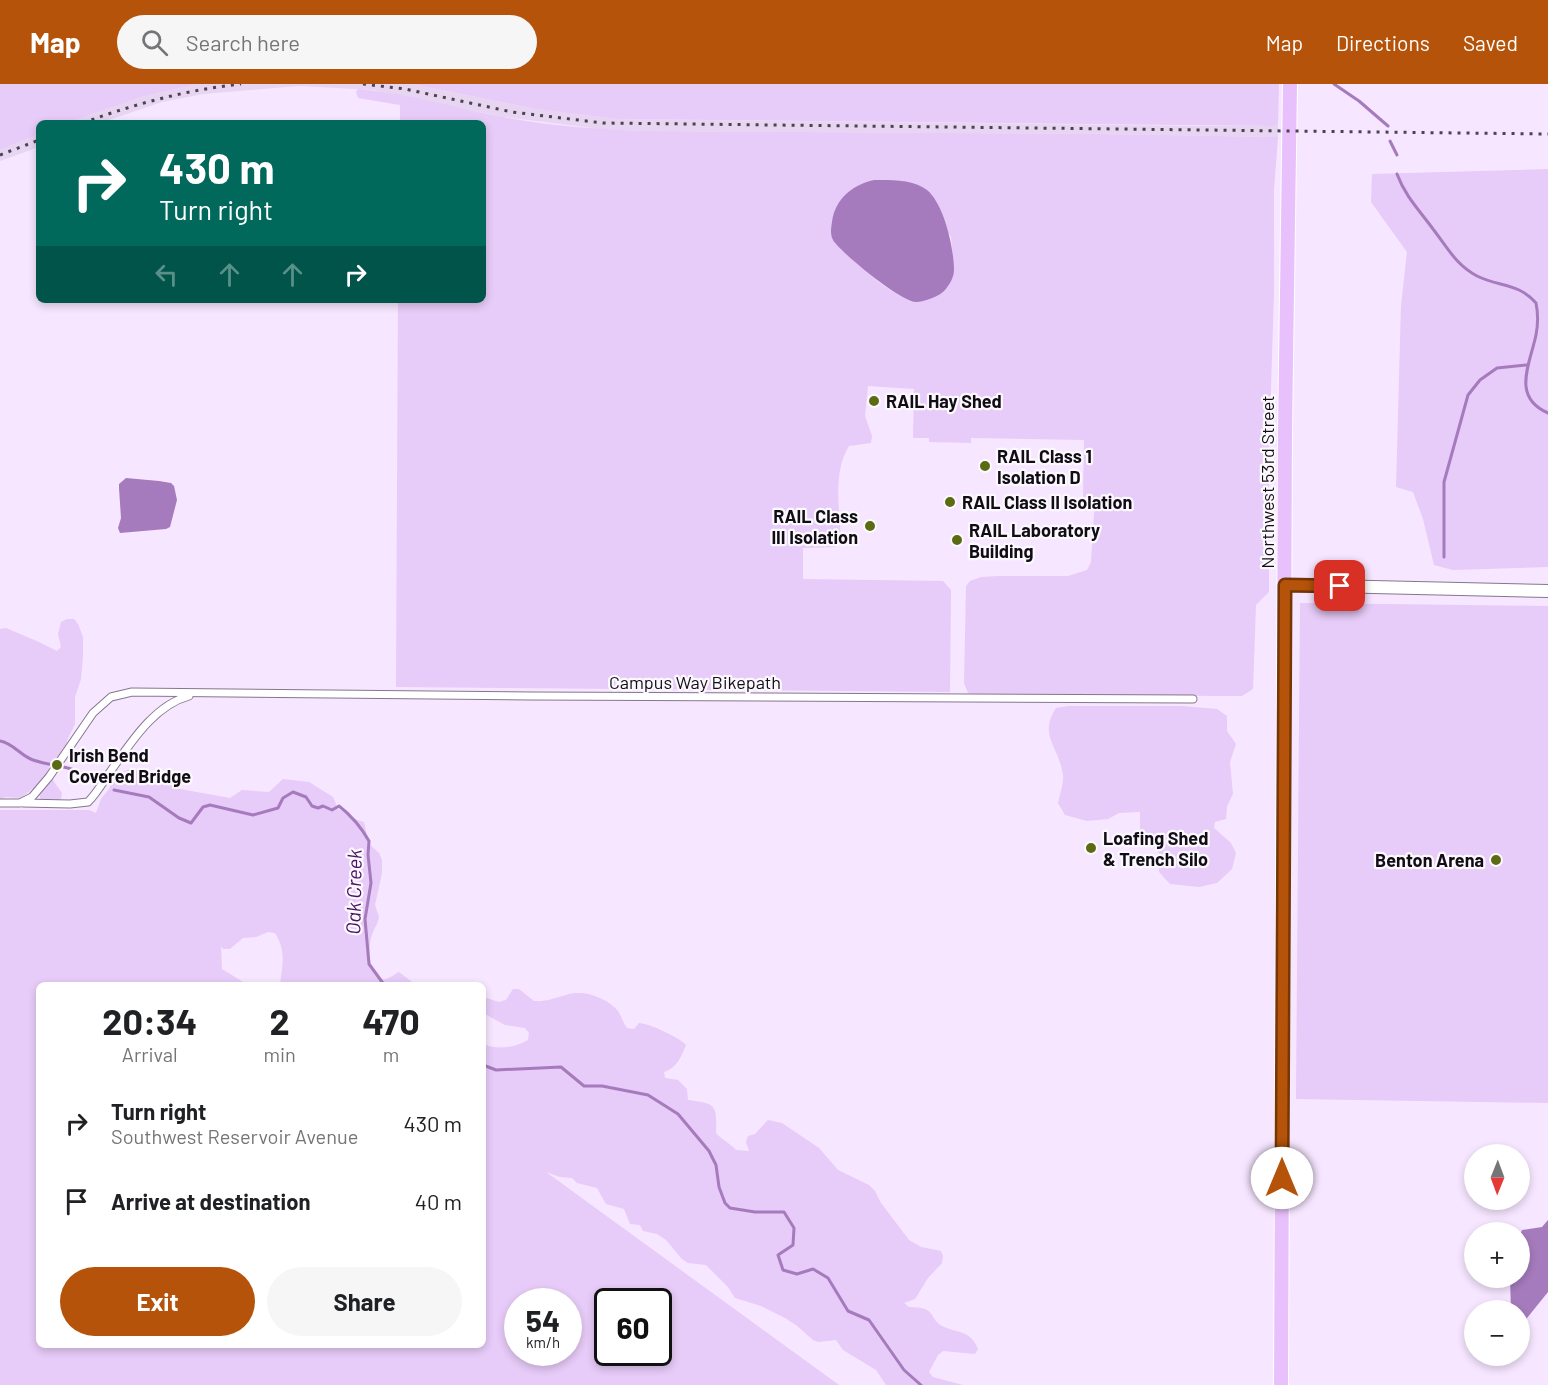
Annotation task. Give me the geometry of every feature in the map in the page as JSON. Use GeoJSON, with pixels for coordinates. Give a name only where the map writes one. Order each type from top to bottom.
{"type":"FeatureCollection","features":[{"type":"Feature","properties":{"kind":"main road","name":"Northwest 53rd Street"},"geometry":{"type":"LineString","coordinates":[[1281,1385],[1290,84]]}},
{"type":"Feature","properties":{"kind":"main road"},"geometry":{"type":"LineString","coordinates":[[1285,585],[1548,591]]}},
{"type":"Feature","properties":{"kind":"street","name":"Campus Way Bikepath"},"geometry":{"type":"LineString","coordinates":[[20,803],[32,796],[49,777],[93,713],[111,697],[132,692],[1193,699]]}},
{"type":"Feature","properties":{"kind":"street","name":"Campus Way Bikepath"},"geometry":{"type":"LineString","coordinates":[[0,802],[70,804],[88,802],[134,738],[154,718],[180,698],[197,694]]}},
{"type":"Feature","properties":{"kind":"shaded area"},"geometry":{"type":"Polygon","coordinates":[[[0,84],[197,84],[141,97],[76,120],[36,120],[36,135],[0,150],[0,84]]]}},
{"type":"Feature","properties":{"kind":"shaded area"},"geometry":{"type":"Polygon","coordinates":[[[197,84],[412,84],[536,109],[617,119],[1200,126],[1274,126],[1278,124],[1278,137],[600,129],[503,117],[373,90],[299,86],[203,94],[162,102],[109,120],[76,120],[141,97],[197,84]]]}},
{"type":"Feature","properties":{"kind":"shaded area"},"geometry":{"type":"Polygon","coordinates":[[[412,84],[1279,84],[1278,124],[1274,126],[617,119],[536,109],[412,84]]]}},
{"type":"Feature","properties":{"kind":"shaded area"},"geometry":{"type":"Polygon","coordinates":[[[358,89],[395,94],[538,123],[645,131],[1278,137],[1274,190],[1269,592],[1256,605],[1253,689],[1242,696],[973,695],[968,693],[964,683],[966,586],[970,581],[981,577],[998,576],[1068,576],[1087,570],[1091,562],[1095,498],[1083,497],[1084,440],[971,438],[971,443],[929,442],[929,438],[913,438],[914,389],[868,386],[865,416],[872,436],[871,443],[849,446],[840,468],[838,493],[841,543],[835,547],[803,548],[803,579],[943,581],[951,590],[950,692],[396,687],[398,303],[486,303],[486,120],[400,120],[400,105],[358,98],[356,92],[358,89]],[[889,180],[833,239],[869,274],[911,301],[954,272],[951,237],[916,184],[889,180]]]}},
{"type":"Feature","properties":{"kind":"shaded area"},"geometry":{"type":"Polygon","coordinates":[[[36,135],[36,148],[0,161],[0,150],[36,135]]]}},
{"type":"Feature","properties":{"kind":"shaded area"},"geometry":{"type":"Polygon","coordinates":[[[1548,169],[1548,567],[1453,570],[1434,565],[1423,519],[1413,492],[1396,487],[1401,306],[1407,252],[1371,202],[1372,174],[1548,169]]]}},
{"type":"Feature","properties":{"kind":"shaded area"},"geometry":{"type":"Polygon","coordinates":[[[874,180],[901,181],[921,186],[927,190],[938,205],[950,239],[954,270],[945,290],[932,298],[919,302],[908,300],[872,276],[833,240],[832,222],[841,200],[852,189],[874,180]]]}},
{"type":"Feature","properties":{"kind":"shaded area"},"geometry":{"type":"Polygon","coordinates":[[[126,478],[171,483],[174,486],[177,500],[170,527],[120,533],[118,528],[121,518],[119,484],[126,478]]]}},
{"type":"Feature","properties":{"kind":"shaded area"},"geometry":{"type":"Polygon","coordinates":[[[1300,603],[1548,606],[1548,1103],[1296,1099],[1300,603]]]}},
{"type":"Feature","properties":{"kind":"shaded area"},"geometry":{"type":"Polygon","coordinates":[[[74,619],[78,624],[83,637],[83,656],[81,679],[75,697],[75,724],[64,754],[51,762],[49,766],[51,776],[62,793],[61,799],[53,802],[41,801],[38,790],[32,789],[21,798],[0,799],[0,629],[6,628],[57,651],[61,647],[58,634],[61,622],[74,619]]]}},
{"type":"Feature","properties":{"kind":"shaded area"},"geometry":{"type":"Polygon","coordinates":[[[1068,706],[1182,706],[1217,709],[1227,716],[1227,731],[1236,744],[1230,762],[1233,794],[1227,806],[1226,819],[1215,822],[1214,828],[1231,843],[1236,853],[1232,869],[1217,883],[1199,887],[1170,884],[1159,872],[1159,853],[1140,830],[1140,812],[1119,813],[1108,819],[1087,821],[1065,815],[1058,803],[1063,775],[1049,734],[1049,726],[1056,708],[1068,706]]]}},
{"type":"Feature","properties":{"kind":"shaded area"},"geometry":{"type":"Polygon","coordinates":[[[131,768],[180,789],[230,798],[242,790],[269,792],[283,779],[309,782],[333,797],[338,809],[364,822],[369,844],[379,853],[382,860],[382,873],[375,905],[379,917],[370,947],[372,969],[380,978],[386,979],[399,972],[412,982],[280,982],[283,959],[281,946],[275,933],[268,932],[256,937],[243,938],[230,949],[223,949],[221,946],[222,969],[243,982],[36,982],[36,1348],[486,1348],[486,1045],[494,1047],[517,1045],[528,1040],[529,1033],[525,1028],[505,1025],[486,1015],[486,998],[499,1002],[506,1000],[513,989],[519,989],[534,1001],[573,993],[594,996],[613,1006],[627,1028],[634,1029],[639,1023],[650,1025],[683,1042],[686,1045],[678,1062],[664,1072],[665,1078],[678,1080],[687,1089],[688,1100],[713,1107],[716,1116],[716,1133],[736,1150],[749,1151],[746,1142],[748,1136],[755,1134],[768,1120],[782,1123],[819,1148],[838,1170],[869,1185],[909,1240],[921,1247],[941,1251],[942,1263],[928,1278],[915,1299],[904,1303],[909,1307],[929,1311],[939,1324],[964,1333],[975,1343],[978,1349],[975,1354],[943,1351],[938,1355],[929,1372],[933,1377],[963,1385],[886,1385],[876,1370],[843,1350],[836,1340],[818,1342],[813,1340],[785,1318],[761,1306],[735,1298],[728,1287],[706,1265],[688,1263],[666,1240],[657,1234],[643,1231],[640,1225],[630,1224],[624,1209],[606,1204],[597,1188],[577,1183],[572,1178],[546,1172],[839,1385],[0,1385],[0,810],[89,810],[96,813],[101,799],[109,789],[114,777],[131,768]]]}},
{"type":"Feature","properties":{"kind":"shaded area"},"geometry":{"type":"Polygon","coordinates":[[[1548,1220],[1548,1292],[1530,1314],[1530,1300],[1511,1300],[1510,1288],[1530,1288],[1530,1229],[1542,1227],[1548,1220]]]}},
{"type":"Feature","properties":{"kind":"waterway"},"geometry":{"type":"LineString","coordinates":[[1334,84],[1359,101],[1388,126]]}},
{"type":"Feature","properties":{"kind":"waterway"},"geometry":{"type":"LineString","coordinates":[[1390,141],[1397,155]]}},
{"type":"Feature","properties":{"kind":"waterway"},"geometry":{"type":"LineString","coordinates":[[1397,174],[1413,203],[1463,267],[1477,276],[1523,292],[1536,303],[1537,327],[1527,368],[1526,389],[1537,406],[1548,413]]}},
{"type":"Feature","properties":{"kind":"waterway"},"geometry":{"type":"LineString","coordinates":[[1444,557],[1444,482],[1468,395],[1480,380],[1497,368],[1527,365]]}},
{"type":"Feature","properties":{"kind":"waterway","name":"Oak Creek"},"geometry":{"type":"LineString","coordinates":[[0,741],[9,744],[33,760],[69,768],[91,780]]}},
{"type":"Feature","properties":{"kind":"waterway","name":"Oak Creek"},"geometry":{"type":"LineString","coordinates":[[114,790],[149,797],[179,818],[191,823],[203,807],[210,805],[253,815],[278,808],[283,798],[293,792],[306,797],[312,806],[318,808],[323,806],[332,810],[339,806],[356,822],[369,841],[371,883],[365,919],[369,964],[382,982]]}},
{"type":"Feature","properties":{"kind":"waterway","name":"Oak Creek"},"geometry":{"type":"LineString","coordinates":[[486,1066],[496,1070],[561,1067],[584,1086],[602,1086],[648,1095],[678,1114],[709,1151],[716,1165],[719,1187],[725,1203],[730,1208],[755,1212],[784,1212],[794,1228],[793,1245],[778,1255],[783,1270],[797,1274],[813,1269],[828,1278],[848,1311],[869,1320],[904,1370],[921,1385]]}},
{"type":"Feature","properties":{"kind":"railway"},"geometry":{"type":"LineString","coordinates":[[92,120],[160,99],[241,84]]}},
{"type":"Feature","properties":{"kind":"railway"},"geometry":{"type":"LineString","coordinates":[[363,84],[405,89],[512,112],[603,123],[1548,134]]}},
{"type":"Feature","properties":{"kind":"railway"},"geometry":{"type":"LineString","coordinates":[[0,155],[36,141]]}},
{"type":"Feature","properties":{"kind":"place","name":"RAIL Hay Shed"},"geometry":{"type":"Point","coordinates":[874,401]}},
{"type":"Feature","properties":{"kind":"place","name":"RAIL Class 1 Isolation D"},"geometry":{"type":"Point","coordinates":[985,466]}},
{"type":"Feature","properties":{"kind":"place","name":"RAIL Class II Isolation"},"geometry":{"type":"Point","coordinates":[950,502]}},
{"type":"Feature","properties":{"kind":"place","name":"RAIL Class III Isolation"},"geometry":{"type":"Point","coordinates":[870,526]}},
{"type":"Feature","properties":{"kind":"place","name":"RAIL Laboratory Building"},"geometry":{"type":"Point","coordinates":[957,540]}},
{"type":"Feature","properties":{"kind":"place","name":"Irish Bend Covered Bridge"},"geometry":{"type":"Point","coordinates":[57,765]}},
{"type":"Feature","properties":{"kind":"place","name":"Loafing Shed & Trench Silo"},"geometry":{"type":"Point","coordinates":[1091,848]}},
{"type":"Feature","properties":{"kind":"place","name":"Benton Arena"},"geometry":{"type":"Point","coordinates":[1496,860]}},
{"type":"Feature","properties":{"kind":"route"},"geometry":{"type":"LineString","coordinates":[[1282,1178],[1285,585],[1340,586]]}}]}
